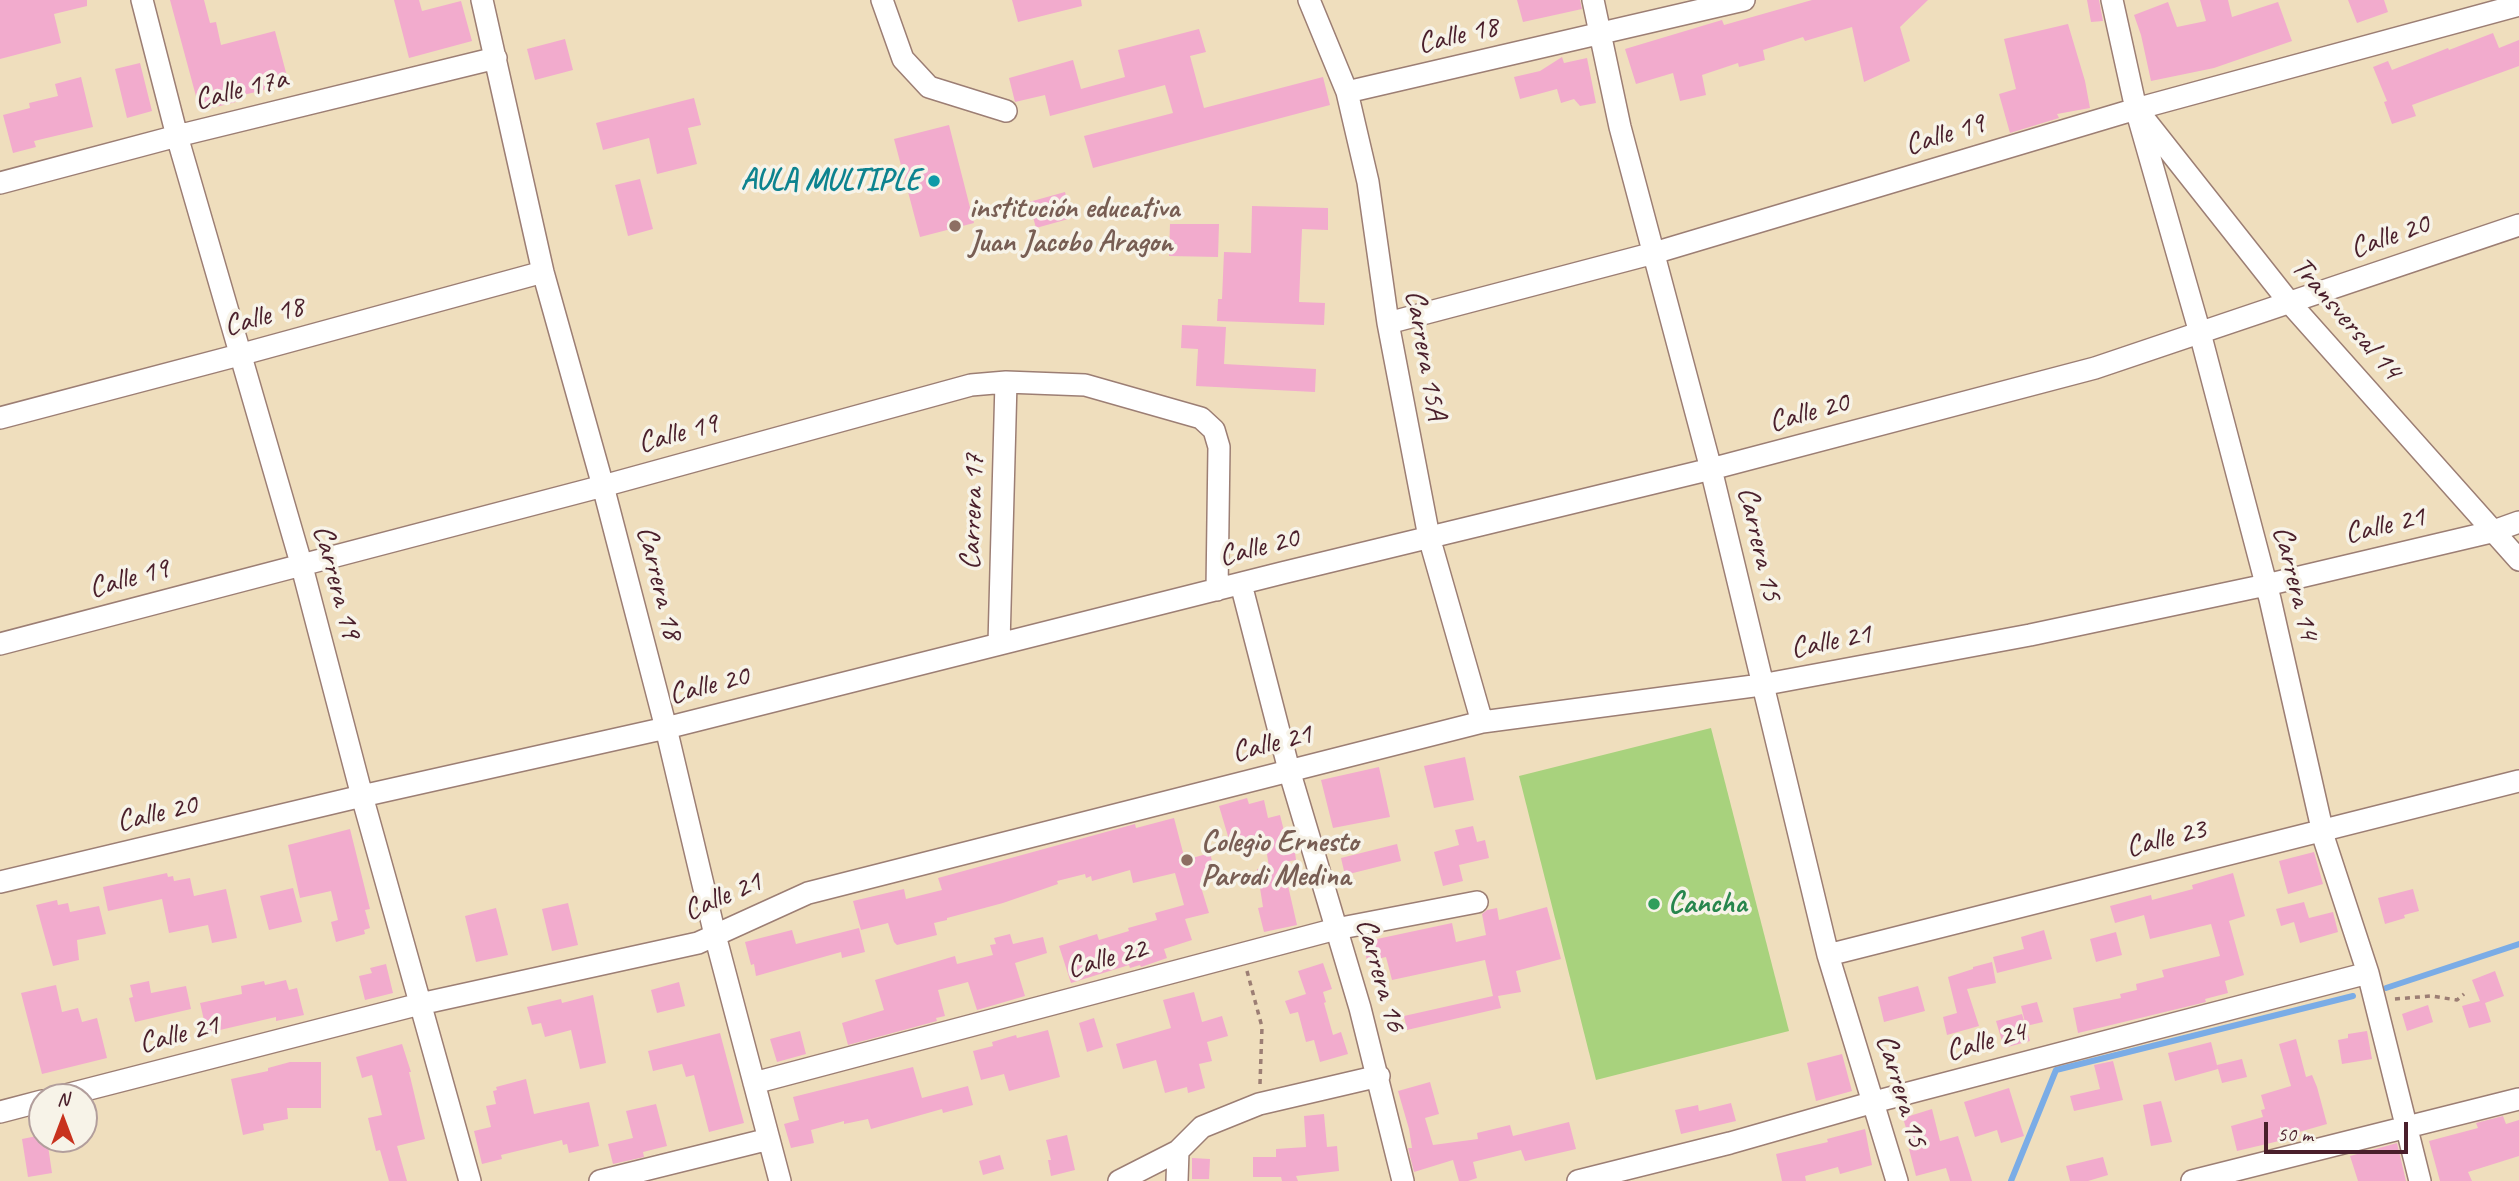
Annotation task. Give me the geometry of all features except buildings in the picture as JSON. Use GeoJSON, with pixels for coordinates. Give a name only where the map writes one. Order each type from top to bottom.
{"type":"FeatureCollection","features":[{"type":"Feature","properties":{"kind":"street","name":"Carrera 19"},"geometry":{"type":"LineString","coordinates":[[142,0],[177,136],[301,563],[362,796],[470,1181]]}},
{"type":"Feature","properties":{"kind":"street","name":"Carrera 18"},"geometry":{"type":"LineString","coordinates":[[482,0],[543,272],[603,486],[666,728],[715,935],[780,1181]]}},
{"type":"Feature","properties":{"kind":"street"},"geometry":{"type":"LineString","coordinates":[[882,0],[903,59],[929,88],[1006,111]]}},
{"type":"Feature","properties":{"kind":"street","name":"Carrera 15A"},"geometry":{"type":"LineString","coordinates":[[1310,0],[1347,92],[1368,182],[1388,323],[1429,537],[1482,722]]}},
{"type":"Feature","properties":{"kind":"street","name":"Carrera 15"},"geometry":{"type":"LineString","coordinates":[[1593,0],[1620,127],[1711,469],[1828,956],[1897,1181]]}},
{"type":"Feature","properties":{"kind":"street","name":"Calle 18"},"geometry":{"type":"LineString","coordinates":[[1347,92],[1744,0]]}},
{"type":"Feature","properties":{"kind":"street","name":"Carrera 14"},"geometry":{"type":"LineString","coordinates":[[2112,0],[2136,109],[2200,333],[2266,585],[2322,829],[2368,972],[2420,1181]]}},
{"type":"Feature","properties":{"kind":"street","name":"Calle 19"},"geometry":{"type":"LineString","coordinates":[[1388,323],[1654,253],[2136,109],[2519,5]]}},
{"type":"Feature","properties":{"kind":"street","name":"Calle 17a"},"geometry":{"type":"LineString","coordinates":[[0,183],[177,136],[496,58]]}},
{"type":"Feature","properties":{"kind":"street","name":"Transversal 14"},"geometry":{"type":"LineString","coordinates":[[2136,109],[2289,302],[2491,532],[2519,560]]}},
{"type":"Feature","properties":{"kind":"street","name":"Calle 20"},"geometry":{"type":"LineString","coordinates":[[0,882],[362,796],[666,728],[1241,583],[1711,469],[2095,368],[2519,225]]}},
{"type":"Feature","properties":{"kind":"street","name":"Calle 18"},"geometry":{"type":"LineString","coordinates":[[0,418],[543,272]]}},
{"type":"Feature","properties":{"kind":"street","name":"Calle 19"},"geometry":{"type":"LineString","coordinates":[[0,644],[603,486],[971,385],[1006,382],[1084,385],[1201,418],[1214,430],[1219,447],[1217,590]]}},
{"type":"Feature","properties":{"kind":"street","name":"Carrera 17"},"geometry":{"type":"LineString","coordinates":[[999,644],[1006,382]]}},
{"type":"Feature","properties":{"kind":"street","name":"Calle 21"},"geometry":{"type":"LineString","coordinates":[[98,1087],[420,1004],[698,943],[808,893],[1482,722],[1761,685],[2029,635],[2266,585],[2519,523]]}},
{"type":"Feature","properties":{"kind":"street","name":"Carrera 16"},"geometry":{"type":"LineString","coordinates":[[1241,583],[1289,770],[1379,1076],[1403,1181]]}},
{"type":"Feature","properties":{"kind":"street","name":"Calle 23"},"geometry":{"type":"LineString","coordinates":[[1828,956],[2322,829],[2519,782]]}},
{"type":"Feature","properties":{"kind":"street","name":"Calle 22"},"geometry":{"type":"LineString","coordinates":[[754,1083],[1336,929],[1478,902]]}},
{"type":"Feature","properties":{"kind":"street","name":"Calle 24"},"geometry":{"type":"LineString","coordinates":[[1578,1181],[1731,1143],[1874,1102],[2368,972]]}},
{"type":"Feature","properties":{"kind":"street"},"geometry":{"type":"LineString","coordinates":[[1119,1181],[1178,1151],[1202,1127],[1259,1104],[1379,1076]]}},
{"type":"Feature","properties":{"kind":"street"},"geometry":{"type":"LineString","coordinates":[[2192,1181],[2519,1099]]}},
{"type":"Feature","properties":{"kind":"street"},"geometry":{"type":"LineString","coordinates":[[0,1112],[28,1105]]}},
{"type":"Feature","properties":{"kind":"street"},"geometry":{"type":"LineString","coordinates":[[600,1181],[769,1139]]}},
{"type":"Feature","properties":{"kind":"street"},"geometry":{"type":"LineString","coordinates":[[1177,1181],[1178,1151]]}},
{"type":"Feature","properties":{"kind":"path"},"geometry":{"type":"LineString","coordinates":[[1242,954],[1262,1027],[1259,1104]]}},
{"type":"Feature","properties":{"kind":"path"},"geometry":{"type":"LineString","coordinates":[[2376,1004],[2404,997],[2431,996],[2457,1000],[2464,994]]}},
{"type":"Feature","properties":{"kind":"green space","name":"Cancha"},"geometry":{"type":"Polygon","coordinates":[[[1711,728],[1789,1031],[1596,1080],[1519,776],[1711,728]]]}},
{"type":"Feature","properties":{"kind":"waterway"},"geometry":{"type":"LineString","coordinates":[[2386,988],[2519,944]]}},
{"type":"Feature","properties":{"kind":"waterway"},"geometry":{"type":"LineString","coordinates":[[2011,1181],[2056,1070],[2353,996]]}},
{"type":"Feature","properties":{"kind":"place","name":"AULA MULTIPLE"},"geometry":{"type":"Point","coordinates":[934,181]}},
{"type":"Feature","properties":{"kind":"place","name":"institución educativa Juan Jacobo Aragon"},"geometry":{"type":"Point","coordinates":[955,226]}},
{"type":"Feature","properties":{"kind":"place","name":"Colegio Ernesto Parodi Medina"},"geometry":{"type":"Point","coordinates":[1187,860]}},
{"type":"Feature","properties":{"kind":"place","name":"Cancha"},"geometry":{"type":"Point","coordinates":[1654,904]}}]}
